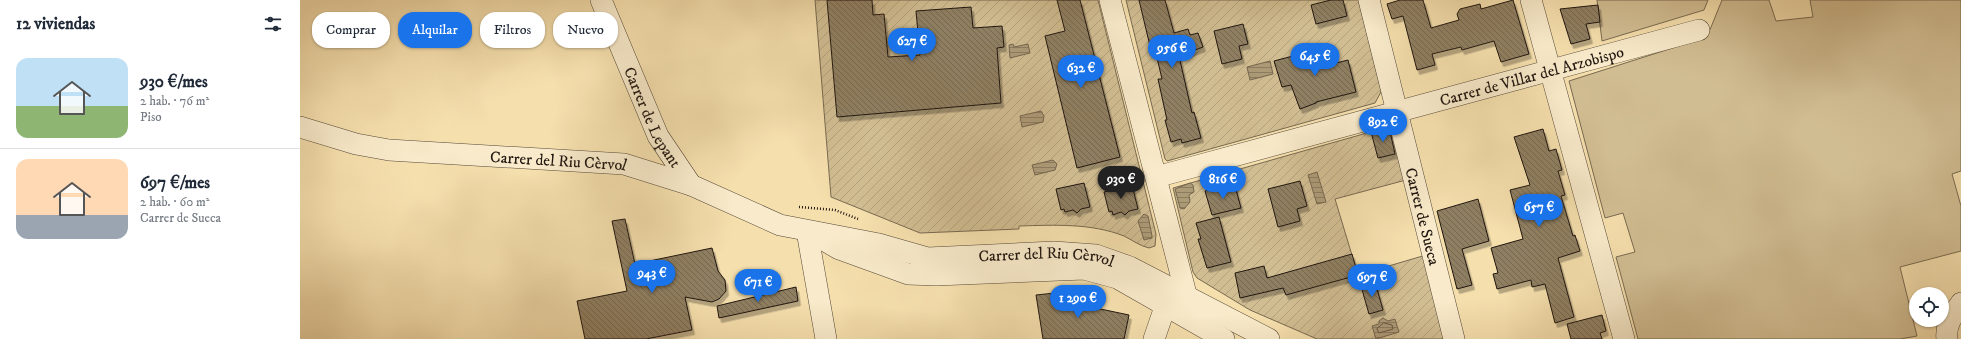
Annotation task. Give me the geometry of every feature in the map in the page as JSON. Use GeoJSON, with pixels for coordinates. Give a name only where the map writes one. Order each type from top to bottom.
{"type":"FeatureCollection","features":[{"type":"Feature","properties":{"kind":"street","name":"Carrer de Lepant"},"geometry":{"type":"LineString","coordinates":[[602,0],[658,136],[691,185]]}},
{"type":"Feature","properties":{"kind":"street"},"geometry":{"type":"LineString","coordinates":[[1110,0],[1187,298]]}},
{"type":"Feature","properties":{"kind":"street","name":"Carrer de Sueca"},"geometry":{"type":"LineString","coordinates":[[1368,0],[1398,112],[1454,339]]}},
{"type":"Feature","properties":{"kind":"street"},"geometry":{"type":"LineString","coordinates":[[1531,0],[1624,339]]}},
{"type":"Feature","properties":{"kind":"street","name":"Carrer de Villar del Arzobispo"},"geometry":{"type":"LineString","coordinates":[[1156,177],[1699,30]]}},
{"type":"Feature","properties":{"kind":"street","name":"Carrer del Riu Cèrvol"},"geometry":{"type":"LineString","coordinates":[[300,127],[356,144],[389,150],[624,164],[691,185],[780,225],[879,244],[928,258],[1054,252],[1096,255],[1130,267],[1187,298],[1269,339]]}},
{"type":"Feature","properties":{"kind":"street","name":"Carrer del Riu Cèrvol"},"geometry":{"type":"LineString","coordinates":[[807,231],[839,249],[908,274],[936,275],[1084,269],[1117,278],[1165,307],[1224,339]]}},
{"type":"Feature","properties":{"kind":"street"},"geometry":{"type":"LineString","coordinates":[[807,231],[826,339]]}},
{"type":"Feature","properties":{"kind":"street"},"geometry":{"type":"LineString","coordinates":[[1943,337],[1949,320],[1961,303]]}},
{"type":"Feature","properties":{"kind":"street"},"geometry":{"type":"LineString","coordinates":[[1154,339],[1165,307]]}},
{"type":"Feature","properties":{"kind":"path"},"geometry":{"type":"LineString","coordinates":[[798,207],[835,210],[863,221]]}},
{"type":"Feature","properties":{"kind":"shaded area"},"geometry":{"type":"Polygon","coordinates":[[[815,0],[1098,0],[1156,234],[1155,246],[1149,248],[1124,236],[1099,229],[1072,226],[1019,226],[1019,229],[920,233],[831,197],[815,0]]]}},
{"type":"Feature","properties":{"kind":"shaded area"},"geometry":{"type":"Polygon","coordinates":[[[1126,0],[1359,0],[1382,90],[1375,103],[1167,161],[1165,159],[1126,0]]]}},
{"type":"Feature","properties":{"kind":"shaded area"},"geometry":{"type":"Polygon","coordinates":[[[1597,0],[1708,0],[1704,10],[1602,41],[1597,0]]]}},
{"type":"Feature","properties":{"kind":"shaded area"},"geometry":{"type":"Polygon","coordinates":[[[1722,0],[1769,0],[1776,21],[1813,17],[1810,0],[1961,0],[1961,171],[1952,174],[1961,206],[1961,251],[1900,267],[1909,304],[1909,327],[1915,327],[1917,336],[1900,339],[1638,339],[1616,257],[1635,252],[1623,213],[1605,218],[1569,81],[1707,37],[1722,0]]]}},
{"type":"Feature","properties":{"kind":"shaded area"},"geometry":{"type":"Polygon","coordinates":[[[1388,127],[1392,128],[1406,180],[1335,199],[1358,275],[1426,255],[1447,339],[1317,339],[1250,310],[1197,278],[1193,272],[1173,188],[1388,127]]]}},
{"type":"Feature","properties":{"kind":"water"},"geometry":{"type":"Polygon","coordinates":[[[1013,44],[1014,47],[1028,44],[1030,53],[1010,58],[1009,45],[1013,44]]]}},
{"type":"Feature","properties":{"kind":"water"},"geometry":{"type":"Polygon","coordinates":[[[1270,61],[1273,74],[1250,80],[1247,67],[1270,61]]]}},
{"type":"Feature","properties":{"kind":"water"},"geometry":{"type":"Polygon","coordinates":[[[1041,111],[1044,116],[1043,122],[1022,127],[1020,116],[1041,111]]]}},
{"type":"Feature","properties":{"kind":"water"},"geometry":{"type":"Polygon","coordinates":[[[1053,160],[1057,164],[1055,170],[1035,175],[1032,165],[1053,160]]]}},
{"type":"Feature","properties":{"kind":"water"},"geometry":{"type":"Polygon","coordinates":[[[1317,172],[1326,202],[1317,204],[1308,175],[1317,172]]]}},
{"type":"Feature","properties":{"kind":"water"},"geometry":{"type":"Polygon","coordinates":[[[1190,183],[1193,185],[1194,192],[1189,195],[1190,202],[1184,209],[1180,208],[1175,189],[1190,183]]]}},
{"type":"Feature","properties":{"kind":"water"},"geometry":{"type":"Polygon","coordinates":[[[1144,214],[1148,216],[1152,238],[1144,240],[1138,221],[1144,214]]]}},
{"type":"Feature","properties":{"kind":"water"},"geometry":{"type":"Polygon","coordinates":[[[1383,318],[1388,321],[1395,319],[1399,332],[1376,339],[1372,326],[1379,324],[1379,321],[1383,318]]]}},
{"type":"Feature","properties":{"kind":"building"},"geometry":{"type":"Polygon","coordinates":[[[827,0],[872,0],[873,15],[884,14],[888,57],[920,55],[916,11],[971,7],[973,28],[1002,26],[1004,47],[997,48],[1001,103],[837,117],[827,0]]]}},
{"type":"Feature","properties":{"kind":"building"},"geometry":{"type":"Polygon","coordinates":[[[1057,0],[1080,0],[1120,157],[1077,168],[1045,36],[1065,31],[1057,0]]]}},
{"type":"Feature","properties":{"kind":"building"},"geometry":{"type":"Polygon","coordinates":[[[1139,0],[1165,0],[1174,33],[1188,29],[1190,35],[1198,33],[1203,47],[1179,56],[1192,113],[1194,112],[1201,138],[1182,143],[1181,139],[1171,142],[1165,120],[1167,120],[1158,79],[1162,79],[1154,45],[1150,46],[1139,0]]]}},
{"type":"Feature","properties":{"kind":"building"},"geometry":{"type":"Polygon","coordinates":[[[1331,0],[1343,0],[1347,16],[1316,24],[1311,5],[1331,0]]]}},
{"type":"Feature","properties":{"kind":"building"},"geometry":{"type":"Polygon","coordinates":[[[1400,0],[1423,0],[1431,28],[1459,20],[1457,14],[1460,9],[1480,4],[1481,9],[1513,0],[1529,54],[1501,62],[1494,41],[1462,50],[1461,47],[1432,54],[1435,65],[1417,70],[1403,16],[1392,19],[1387,4],[1400,0]]]}},
{"type":"Feature","properties":{"kind":"building"},"geometry":{"type":"Polygon","coordinates":[[[1598,5],[1600,22],[1586,24],[1590,39],[1571,44],[1560,9],[1598,5]]]}},
{"type":"Feature","properties":{"kind":"building"},"geometry":{"type":"Polygon","coordinates":[[[1243,24],[1248,44],[1239,46],[1242,59],[1222,64],[1214,31],[1243,24]]]}},
{"type":"Feature","properties":{"kind":"building"},"geometry":{"type":"Polygon","coordinates":[[[1323,48],[1328,65],[1348,60],[1356,92],[1316,102],[1300,109],[1291,85],[1282,87],[1274,61],[1323,48]]]}},
{"type":"Feature","properties":{"kind":"building"},"geometry":{"type":"Polygon","coordinates":[[[1389,127],[1395,154],[1378,158],[1371,132],[1389,127]]]}},
{"type":"Feature","properties":{"kind":"building"},"geometry":{"type":"Polygon","coordinates":[[[1543,129],[1549,151],[1556,149],[1562,170],[1558,171],[1565,195],[1561,196],[1573,236],[1575,235],[1580,251],[1558,258],[1574,317],[1555,323],[1545,284],[1532,287],[1531,280],[1497,289],[1493,274],[1498,273],[1491,248],[1523,239],[1510,190],[1530,185],[1514,137],[1543,129]]]}},
{"type":"Feature","properties":{"kind":"building"},"geometry":{"type":"Polygon","coordinates":[[[1300,181],[1307,206],[1297,209],[1300,221],[1278,227],[1268,189],[1300,181]]]}},
{"type":"Feature","properties":{"kind":"building"},"geometry":{"type":"Polygon","coordinates":[[[1084,183],[1090,207],[1081,209],[1077,213],[1073,210],[1065,212],[1064,209],[1061,210],[1056,189],[1084,183]]]}},
{"type":"Feature","properties":{"kind":"building"},"geometry":{"type":"Polygon","coordinates":[[[1132,185],[1138,209],[1129,211],[1125,215],[1121,212],[1113,215],[1112,211],[1109,212],[1104,192],[1132,185]]]}},
{"type":"Feature","properties":{"kind":"building"},"geometry":{"type":"Polygon","coordinates":[[[1224,186],[1225,189],[1235,186],[1241,208],[1212,215],[1205,191],[1224,186]]]}},
{"type":"Feature","properties":{"kind":"building"},"geometry":{"type":"Polygon","coordinates":[[[1478,199],[1489,241],[1462,249],[1472,285],[1457,289],[1437,211],[1478,199]]]}},
{"type":"Feature","properties":{"kind":"building"},"geometry":{"type":"Polygon","coordinates":[[[1219,217],[1231,262],[1207,268],[1198,239],[1201,239],[1196,223],[1219,217]]]}},
{"type":"Feature","properties":{"kind":"building"},"geometry":{"type":"Polygon","coordinates":[[[625,219],[635,264],[712,248],[718,271],[725,280],[726,291],[719,299],[712,302],[685,297],[692,330],[646,339],[585,339],[577,301],[627,291],[612,221],[625,219]]]}},
{"type":"Feature","properties":{"kind":"building"},"geometry":{"type":"Polygon","coordinates":[[[1352,254],[1358,275],[1286,295],[1283,288],[1240,298],[1235,273],[1264,266],[1267,278],[1352,254]]]}},
{"type":"Feature","properties":{"kind":"building"},"geometry":{"type":"Polygon","coordinates":[[[1375,282],[1383,310],[1369,314],[1361,286],[1375,282]]]}},
{"type":"Feature","properties":{"kind":"building"},"geometry":{"type":"Polygon","coordinates":[[[796,287],[798,301],[719,318],[717,306],[796,287]]]}},
{"type":"Feature","properties":{"kind":"building"},"geometry":{"type":"Polygon","coordinates":[[[1055,293],[1055,296],[1090,294],[1091,307],[1129,315],[1124,339],[1043,339],[1036,295],[1055,293]]]}},
{"type":"Feature","properties":{"kind":"building"},"geometry":{"type":"Polygon","coordinates":[[[1602,315],[1606,331],[1600,333],[1602,339],[1571,339],[1567,324],[1602,315]]]}}]}
